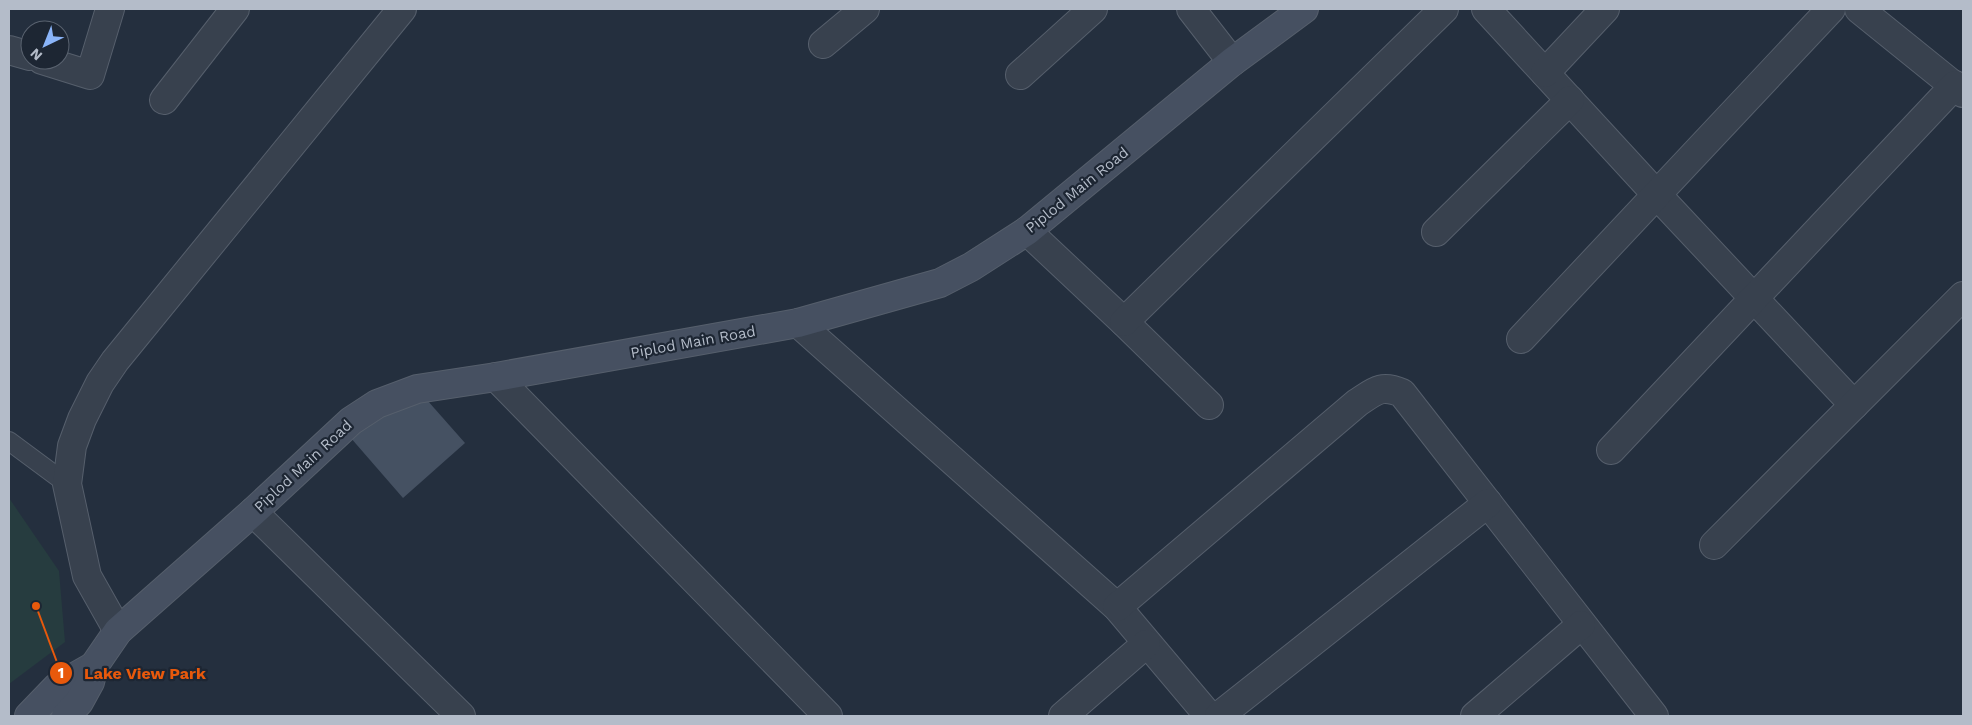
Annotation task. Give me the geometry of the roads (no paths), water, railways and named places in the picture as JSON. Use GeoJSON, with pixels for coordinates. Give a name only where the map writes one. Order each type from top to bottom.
{"type":"FeatureCollection","features":[{"type":"Feature","properties":{"kind":"street"},"geometry":{"type":"LineString","coordinates":[[70,68],[90,74],[110,9]]}},
{"type":"Feature","properties":{"kind":"street"},"geometry":{"type":"LineString","coordinates":[[164,100],[235,9]]}},
{"type":"Feature","properties":{"kind":"street"},"geometry":{"type":"LineString","coordinates":[[118,631],[87,576],[67,484],[72,446],[82,418],[100,383],[115,361],[402,9]]}},
{"type":"Feature","properties":{"kind":"street"},"geometry":{"type":"LineString","coordinates":[[823,44],[865,9]]}},
{"type":"Feature","properties":{"kind":"street"},"geometry":{"type":"LineString","coordinates":[[1020,75],[1093,9]]}},
{"type":"Feature","properties":{"kind":"street"},"geometry":{"type":"LineString","coordinates":[[1191,9],[1232,62]]}},
{"type":"Feature","properties":{"kind":"street","name":"Piplod Main Road"},"geometry":{"type":"LineString","coordinates":[[66,716],[79,702],[90,682],[94,666],[118,631],[253,512],[350,421],[377,404],[417,389],[496,377],[798,323],[940,283],[971,267],[1027,231],[1232,62],[1304,9]]}},
{"type":"Feature","properties":{"kind":"street"},"geometry":{"type":"LineString","coordinates":[[1124,322],[1444,9]]}},
{"type":"Feature","properties":{"kind":"street"},"geometry":{"type":"LineString","coordinates":[[1486,9],[1656,195],[1854,405]]}},
{"type":"Feature","properties":{"kind":"street"},"geometry":{"type":"LineString","coordinates":[[1545,73],[1605,9]]}},
{"type":"Feature","properties":{"kind":"street"},"geometry":{"type":"LineString","coordinates":[[1520,339],[1831,9]]}},
{"type":"Feature","properties":{"kind":"street"},"geometry":{"type":"LineString","coordinates":[[1611,450],[1754,299],[1959,89],[1859,9]]}},
{"type":"Feature","properties":{"kind":"street"},"geometry":{"type":"LineString","coordinates":[[1436,232],[1570,100]]}},
{"type":"Feature","properties":{"kind":"street"},"geometry":{"type":"LineString","coordinates":[[1027,231],[1209,405]]}},
{"type":"Feature","properties":{"kind":"street"},"geometry":{"type":"LineString","coordinates":[[1714,546],[1963,296]]}},
{"type":"Feature","properties":{"kind":"street"},"geometry":{"type":"LineString","coordinates":[[798,323],[1117,607],[1146,644],[1209,716]]}},
{"type":"Feature","properties":{"kind":"street"},"geometry":{"type":"LineString","coordinates":[[496,377],[828,716]]}},
{"type":"Feature","properties":{"kind":"street"},"geometry":{"type":"LineString","coordinates":[[1117,607],[1357,403],[1374,392],[1389,388],[1402,393],[1654,716]]}},
{"type":"Feature","properties":{"kind":"street"},"geometry":{"type":"LineString","coordinates":[[1220,716],[1488,503]]}},
{"type":"Feature","properties":{"kind":"street"},"geometry":{"type":"LineString","coordinates":[[253,512],[461,716]]}},
{"type":"Feature","properties":{"kind":"street"},"geometry":{"type":"LineString","coordinates":[[1475,716],[1582,625]]}},
{"type":"Feature","properties":{"kind":"street"},"geometry":{"type":"LineString","coordinates":[[1063,716],[1146,644]]}},
{"type":"Feature","properties":{"kind":"street","name":"Piplod Main Road"},"geometry":{"type":"LineString","coordinates":[[29,716],[57,687],[94,666]]}},
{"type":"Feature","properties":{"kind":"lane"},"geometry":{"type":"LineString","coordinates":[[9,440],[67,484]]}},
{"type":"Feature","properties":{"kind":"place","name":"Lake View Park"},"geometry":{"type":"Point","coordinates":[36,606]}}]}
